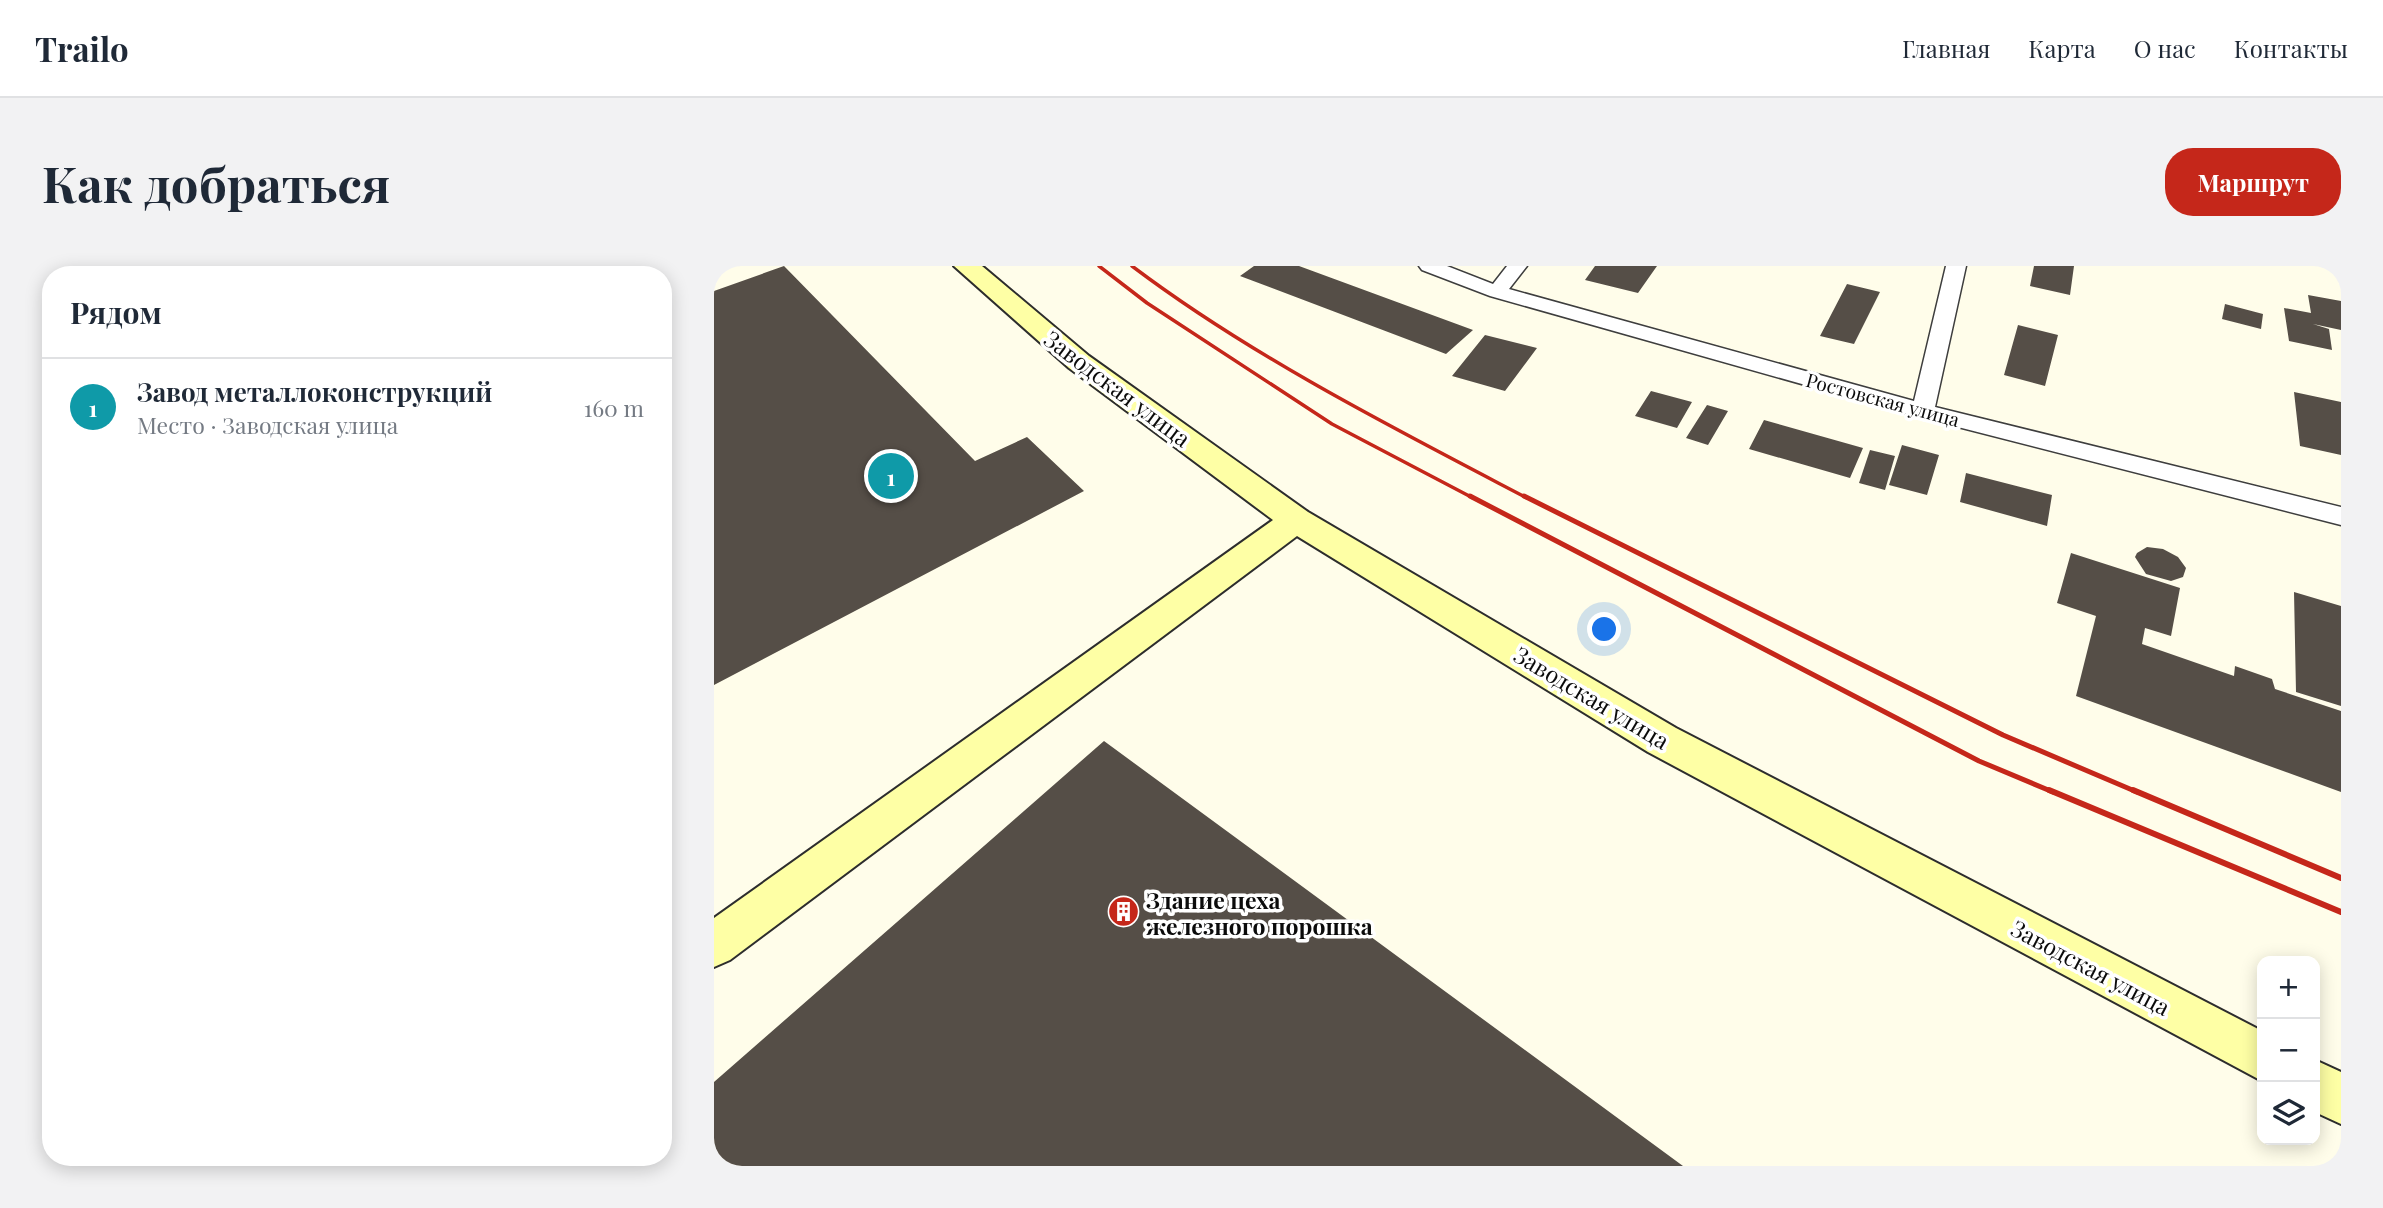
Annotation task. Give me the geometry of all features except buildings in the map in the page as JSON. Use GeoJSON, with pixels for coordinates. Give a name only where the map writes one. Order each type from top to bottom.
{"type":"FeatureCollection","features":[{"type":"Feature","properties":{"kind":"main road","name":"Заводская улица"},"geometry":{"type":"LineString","coordinates":[[967,266],[1079,362],[1296,520],[1662,740],[2257,1054]]}},
{"type":"Feature","properties":{"kind":"main road"},"geometry":{"type":"LineString","coordinates":[[714,945],[1296,520]]}},
{"type":"Feature","properties":{"kind":"main road"},"geometry":{"type":"LineString","coordinates":[[2320,1088],[2341,1099]]}},
{"type":"Feature","properties":{"kind":"street","name":"Ростовская улица"},"geometry":{"type":"LineString","coordinates":[[1429,266],[1497,292],[1923,411],[2341,516]]}},
{"type":"Feature","properties":{"kind":"street"},"geometry":{"type":"LineString","coordinates":[[1497,292],[1517,266]]}},
{"type":"Feature","properties":{"kind":"street"},"geometry":{"type":"LineString","coordinates":[[1923,411],[1956,266]]}},
{"type":"Feature","properties":{"kind":"railway"},"geometry":{"type":"LineString","coordinates":[[1099,266],[1147,303],[1332,424],[1473,498]]}},
{"type":"Feature","properties":{"kind":"railway"},"geometry":{"type":"LineString","coordinates":[[1132,266],[1225,331],[1274,361],[1527,498]]}},
{"type":"Feature","properties":{"kind":"railway"},"geometry":{"type":"LineString","coordinates":[[1470,496],[1979,761],[2053,792]]}},
{"type":"Feature","properties":{"kind":"railway"},"geometry":{"type":"LineString","coordinates":[[1524,496],[2003,735],[2137,792]]}},
{"type":"Feature","properties":{"kind":"railway"},"geometry":{"type":"LineString","coordinates":[[2049,790],[2341,912]]}},
{"type":"Feature","properties":{"kind":"railway"},"geometry":{"type":"LineString","coordinates":[[2133,790],[2341,878]]}},
{"type":"Feature","properties":{"kind":"place","name":"Завод металлоконструкций"},"geometry":{"type":"Point","coordinates":[891,476]}},
{"type":"Feature","properties":{"kind":"place","name":"Здание цеха железного порошка"},"geometry":{"type":"Point","coordinates":[1123,912]}}]}
